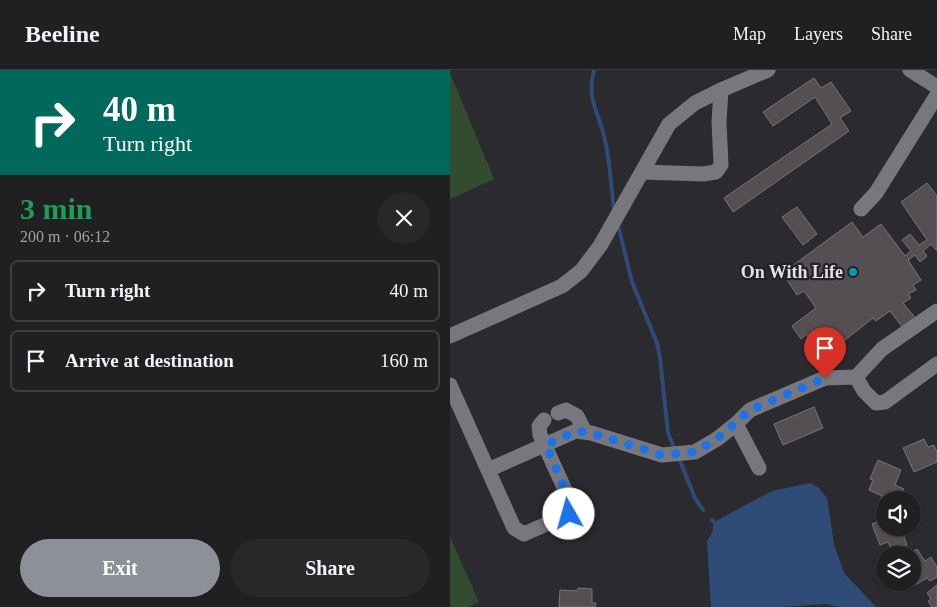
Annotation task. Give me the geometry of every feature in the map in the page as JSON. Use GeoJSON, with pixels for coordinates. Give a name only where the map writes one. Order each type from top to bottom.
{"type":"FeatureCollection","features":[{"type":"Feature","properties":{"kind":"street"},"geometry":{"type":"LineString","coordinates":[[450,336],[562,286],[582,271],[600,246],[668,124],[695,103],[768,70]]}},
{"type":"Feature","properties":{"kind":"street"},"geometry":{"type":"LineString","coordinates":[[910,70],[937,87]]}},
{"type":"Feature","properties":{"kind":"street"},"geometry":{"type":"LineString","coordinates":[[642,172],[703,174],[716,172],[721,165],[719,122],[721,90]]}},
{"type":"Feature","properties":{"kind":"street"},"geometry":{"type":"LineString","coordinates":[[860,209],[876,193],[937,95]]}},
{"type":"Feature","properties":{"kind":"street"},"geometry":{"type":"LineString","coordinates":[[488,470],[576,431],[662,455],[695,452],[717,439],[750,410],[825,378],[856,377],[882,349],[937,311]]}},
{"type":"Feature","properties":{"kind":"street"},"geometry":{"type":"LineString","coordinates":[[856,377],[864,391],[876,403],[885,402],[937,364]]}},
{"type":"Feature","properties":{"kind":"street"},"geometry":{"type":"LineString","coordinates":[[450,385],[514,528],[524,534],[569,514],[571,503],[540,435],[540,426],[551,417],[566,410],[577,416],[585,432]]}},
{"type":"Feature","properties":{"kind":"street"},"geometry":{"type":"LineString","coordinates":[[736,424],[759,468]]}},
{"type":"Feature","properties":{"kind":"green space"},"geometry":{"type":"Polygon","coordinates":[[[450,73],[494,179],[450,199],[450,73]]]}},
{"type":"Feature","properties":{"kind":"green space"},"geometry":{"type":"Polygon","coordinates":[[[450,537],[479,602],[468,607],[450,607],[450,537]]]}},
{"type":"Feature","properties":{"kind":"water"},"geometry":{"type":"Polygon","coordinates":[[[810,483],[819,488],[827,498],[834,544],[844,573],[876,607],[840,607],[825,604],[782,607],[711,607],[707,541],[712,533],[714,522],[772,491],[810,483]]]}},
{"type":"Feature","properties":{"kind":"building"},"geometry":{"type":"Polygon","coordinates":[[[814,78],[821,88],[831,82],[851,111],[840,118],[849,131],[733,212],[724,198],[832,124],[815,97],[773,126],[763,112],[814,78]]]}},
{"type":"Feature","properties":{"kind":"building","name":"On With Life"},"geometry":{"type":"Polygon","coordinates":[[[927,183],[937,196],[937,251],[931,244],[923,251],[927,256],[920,262],[915,255],[908,260],[921,280],[913,285],[916,290],[908,294],[911,298],[903,303],[917,320],[904,329],[890,311],[876,321],[873,318],[822,358],[806,335],[801,339],[792,326],[816,308],[804,291],[797,295],[787,280],[792,276],[788,269],[852,222],[863,237],[881,224],[905,256],[911,251],[902,240],[910,234],[919,245],[927,240],[901,202],[927,183]]]}},
{"type":"Feature","properties":{"kind":"building"},"geometry":{"type":"Polygon","coordinates":[[[797,207],[817,234],[803,245],[782,217],[797,207]]]}},
{"type":"Feature","properties":{"kind":"building"},"geometry":{"type":"Polygon","coordinates":[[[814,407],[823,428],[783,445],[774,424],[814,407]]]}},
{"type":"Feature","properties":{"kind":"building"},"geometry":{"type":"Polygon","coordinates":[[[924,439],[928,447],[934,445],[937,452],[937,462],[914,472],[903,448],[924,439]]]}},
{"type":"Feature","properties":{"kind":"building"},"geometry":{"type":"Polygon","coordinates":[[[878,460],[901,470],[895,485],[904,489],[903,491],[876,491],[876,493],[869,490],[873,480],[870,479],[878,460]]]}},
{"type":"Feature","properties":{"kind":"building"},"geometry":{"type":"Polygon","coordinates":[[[876,522],[876,534],[872,524],[876,522]]]}},
{"type":"Feature","properties":{"kind":"building"},"geometry":{"type":"Polygon","coordinates":[[[877,536],[904,536],[907,545],[890,546],[888,542],[880,545],[877,536]]]}},
{"type":"Feature","properties":{"kind":"building"},"geometry":{"type":"Polygon","coordinates":[[[921,555],[925,561],[931,557],[937,567],[937,577],[930,581],[927,578],[921,581],[921,555]]]}},
{"type":"Feature","properties":{"kind":"building"},"geometry":{"type":"Polygon","coordinates":[[[937,585],[937,607],[932,607],[928,601],[931,599],[927,593],[937,585]]]}},
{"type":"Feature","properties":{"kind":"building"},"geometry":{"type":"Polygon","coordinates":[[[578,588],[592,589],[592,603],[596,603],[595,607],[559,607],[560,590],[577,591],[578,588]]]}},
{"type":"Feature","properties":{"kind":"waterway"},"geometry":{"type":"LineString","coordinates":[[594,70],[592,98],[607,148],[614,209]]}},
{"type":"Feature","properties":{"kind":"waterway"},"geometry":{"type":"LineString","coordinates":[[618,225],[632,282],[657,343],[668,433],[675,450]]}},
{"type":"Feature","properties":{"kind":"waterway"},"geometry":{"type":"LineString","coordinates":[[678,456],[695,498],[703,510]]}},
{"type":"Feature","properties":{"kind":"place","name":"On With Life"},"geometry":{"type":"Point","coordinates":[853,272]}},
{"type":"Feature","properties":{"kind":"route"},"geometry":{"type":"LineString","coordinates":[[569,514],[571,503],[546,445],[576,431],[591,433],[662,455],[695,452],[717,439],[750,410],[825,378]]}}]}
